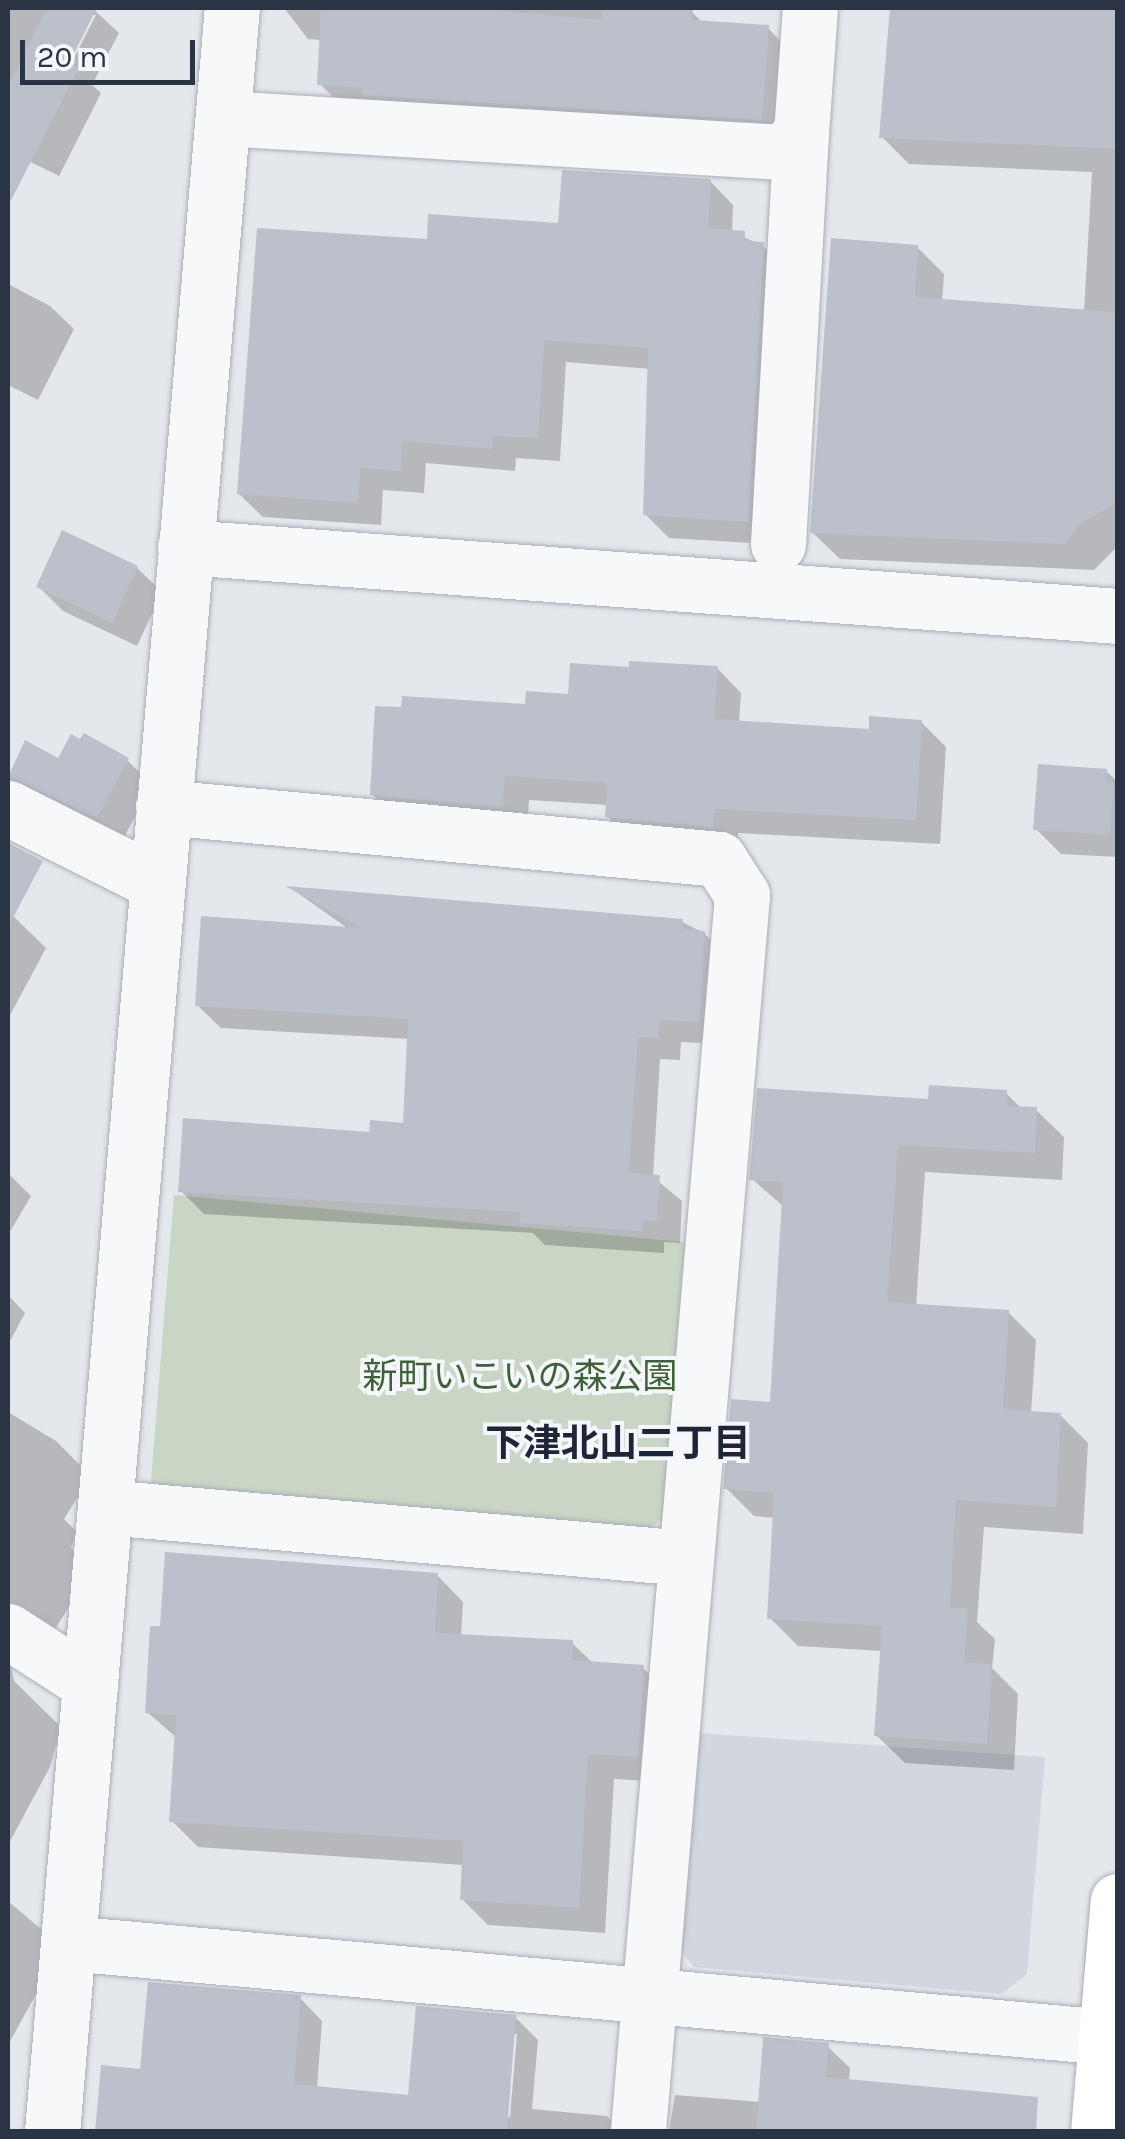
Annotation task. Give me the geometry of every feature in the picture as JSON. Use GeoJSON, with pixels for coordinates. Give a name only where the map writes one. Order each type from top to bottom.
{"type":"FeatureCollection","features":[{"type":"Feature","properties":{"kind":"main road"},"geometry":{"type":"LineString","coordinates":[[1098,2132],[1118,1901]]}},
{"type":"Feature","properties":{"kind":"street"},"geometry":{"type":"LineString","coordinates":[[52,2132],[232,8]]}},
{"type":"Feature","properties":{"kind":"street"},"geometry":{"type":"LineString","coordinates":[[778,544],[810,8]]}},
{"type":"Feature","properties":{"kind":"street"},"geometry":{"type":"LineString","coordinates":[[223,118],[782,152],[801,133]]}},
{"type":"Feature","properties":{"kind":"street"},"geometry":{"type":"LineString","coordinates":[[185,547],[1118,616]]}},
{"type":"Feature","properties":{"kind":"street"},"geometry":{"type":"LineString","coordinates":[[163,807],[719,859],[742,895],[638,2132]]}},
{"type":"Feature","properties":{"kind":"street"},"geometry":{"type":"LineString","coordinates":[[8,808],[157,883]]}},
{"type":"Feature","properties":{"kind":"street"},"geometry":{"type":"LineString","coordinates":[[105,1507],[686,1558]]}},
{"type":"Feature","properties":{"kind":"street"},"geometry":{"type":"LineString","coordinates":[[8,1632],[90,1684]]}},
{"type":"Feature","properties":{"kind":"street"},"geometry":{"type":"LineString","coordinates":[[68,1943],[1106,2037]]}},
{"type":"Feature","properties":{"kind":"shaded area"},"geometry":{"type":"Polygon","coordinates":[[[697,1733],[1045,1757],[1027,1974],[1001,1994],[694,1967],[676,1945],[697,1733]]]}},
{"type":"Feature","properties":{"kind":"green space","name":"新町いこいの森公園"},"geometry":{"type":"Polygon","coordinates":[[[174,1195],[685,1242],[666,1516],[637,1538],[150,1492],[174,1195]]]}},
{"type":"Feature","properties":{"kind":"building"},"geometry":{"type":"Polygon","coordinates":[[[47,8],[97,8],[69,63],[79,68],[8,206],[8,86],[47,8]]]}},
{"type":"Feature","properties":{"kind":"building"},"geometry":{"type":"Polygon","coordinates":[[[321,8],[471,8],[602,20],[603,8],[657,8],[693,10],[692,20],[769,25],[762,120],[361,95],[362,88],[317,85],[321,8]]]}},
{"type":"Feature","properties":{"kind":"building"},"geometry":{"type":"Polygon","coordinates":[[[890,8],[1118,8],[1118,149],[879,138],[890,8]]]}},
{"type":"Feature","properties":{"kind":"building"},"geometry":{"type":"Polygon","coordinates":[[[562,170],[711,179],[708,228],[745,231],[745,241],[764,242],[748,522],[643,515],[648,348],[544,340],[538,438],[493,436],[492,449],[403,441],[401,471],[360,468],[358,503],[237,494],[257,228],[427,239],[428,214],[558,223],[562,170]]]}},
{"type":"Feature","properties":{"kind":"building"},"geometry":{"type":"Polygon","coordinates":[[[831,238],[918,245],[915,297],[1118,312],[1118,502],[1078,525],[1066,544],[810,533],[831,238]]]}},
{"type":"Feature","properties":{"kind":"building"},"geometry":{"type":"Polygon","coordinates":[[[62,530],[138,566],[112,623],[36,587],[62,530]]]}},
{"type":"Feature","properties":{"kind":"building"},"geometry":{"type":"Polygon","coordinates":[[[629,661],[718,666],[714,719],[869,729],[869,716],[922,720],[916,820],[715,809],[713,827],[605,817],[607,783],[505,776],[503,807],[370,795],[375,706],[401,707],[402,696],[525,704],[526,691],[568,694],[570,663],[629,667],[629,661]]]}},
{"type":"Feature","properties":{"kind":"building"},"geometry":{"type":"Polygon","coordinates":[[[84,733],[129,758],[97,818],[8,777],[25,740],[58,758],[71,734],[80,739],[84,733]]]}},
{"type":"Feature","properties":{"kind":"building"},"geometry":{"type":"Polygon","coordinates":[[[1038,764],[1107,769],[1107,781],[1114,782],[1110,835],[1033,830],[1038,764]]]}},
{"type":"Feature","properties":{"kind":"building"},"geometry":{"type":"Polygon","coordinates":[[[8,843],[43,861],[8,927],[8,843]]]}},
{"type":"Feature","properties":{"kind":"building"},"geometry":{"type":"Polygon","coordinates":[[[285,886],[683,919],[682,929],[705,931],[699,1022],[659,1020],[658,1038],[638,1037],[629,1173],[660,1175],[657,1221],[642,1220],[642,1231],[519,1223],[520,1212],[178,1192],[183,1118],[369,1132],[370,1120],[403,1123],[408,1019],[195,1006],[201,916],[362,928],[285,886]]]}},
{"type":"Feature","properties":{"kind":"building"},"geometry":{"type":"Polygon","coordinates":[[[929,1085],[1007,1090],[1007,1106],[1037,1107],[1035,1153],[898,1145],[887,1302],[1009,1310],[1003,1409],[1061,1413],[1056,1507],[956,1500],[950,1608],[968,1608],[964,1662],[992,1664],[987,1744],[874,1736],[882,1626],[767,1619],[774,1493],[723,1489],[731,1399],[770,1402],[783,1182],[749,1180],[757,1088],[928,1099],[929,1085]]]}},
{"type":"Feature","properties":{"kind":"building"},"geometry":{"type":"Polygon","coordinates":[[[165,1552],[438,1573],[435,1633],[573,1640],[572,1660],[644,1665],[638,1757],[588,1754],[579,1908],[460,1900],[463,1841],[169,1822],[176,1715],[145,1713],[150,1626],[160,1626],[165,1552]]]}},
{"type":"Feature","properties":{"kind":"building"},"geometry":{"type":"Polygon","coordinates":[[[148,1982],[301,1995],[294,2084],[408,2095],[416,2006],[516,2015],[507,2132],[95,2132],[101,2065],[140,2069],[148,1982]]]}},
{"type":"Feature","properties":{"kind":"building"},"geometry":{"type":"Polygon","coordinates":[[[763,2037],[829,2043],[826,2077],[1038,2097],[1036,2132],[756,2132],[763,2037]]]}},
{"type":"Feature","properties":{"kind":"district","name":"下津北山二丁目"},"geometry":{"type":"Point","coordinates":[618,1444]}}]}
